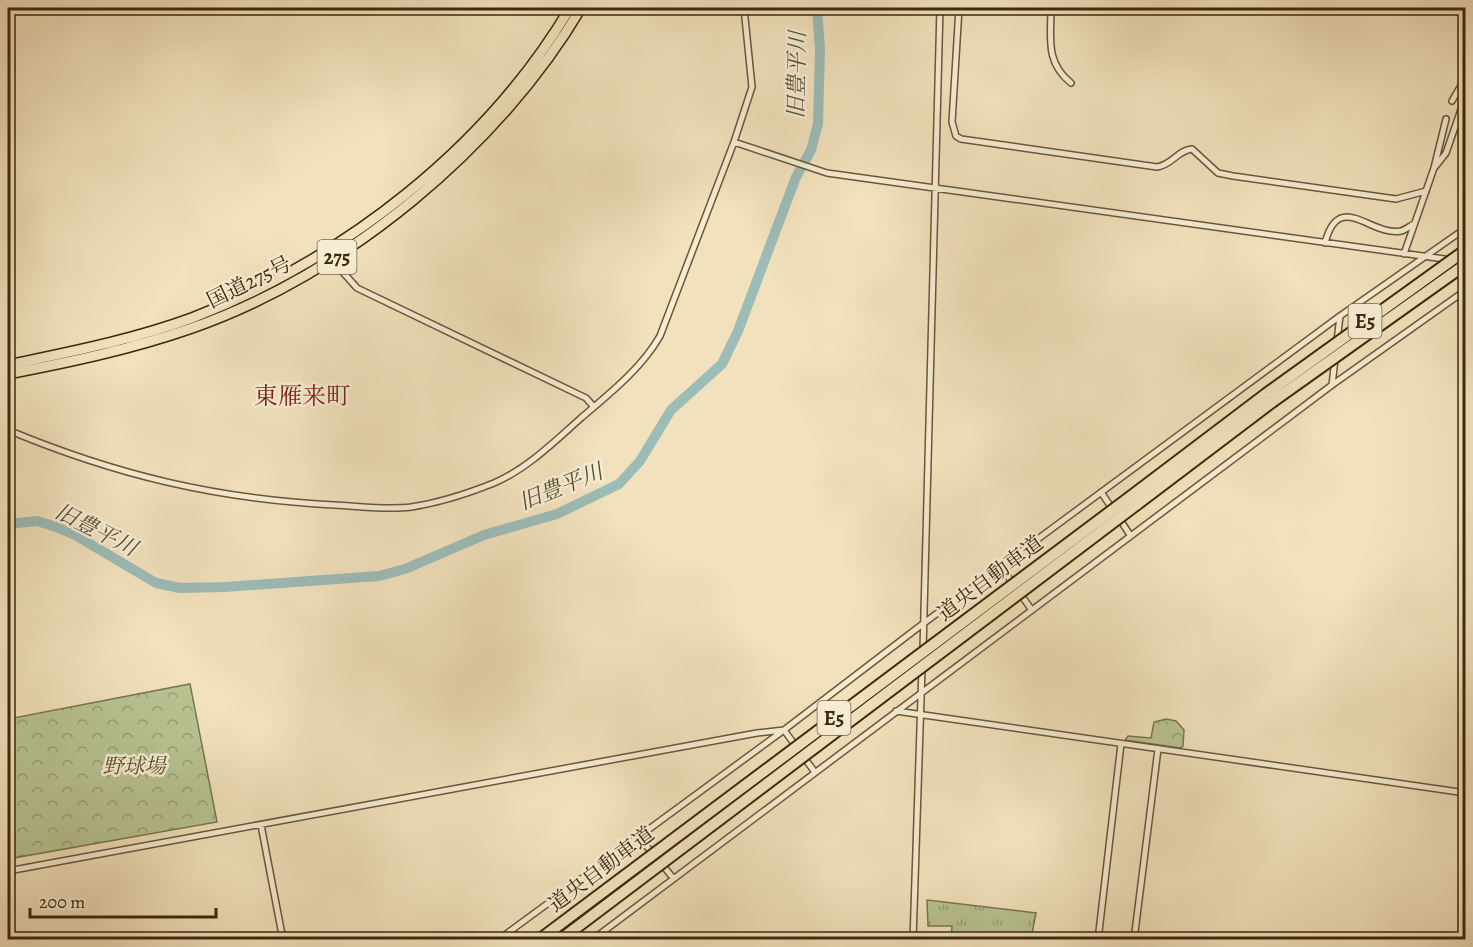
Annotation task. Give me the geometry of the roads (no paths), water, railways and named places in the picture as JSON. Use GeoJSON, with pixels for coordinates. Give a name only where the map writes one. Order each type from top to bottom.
{"type":"FeatureCollection","features":[{"type":"Feature","properties":{"kind":"highway","name":"国道275号"},"geometry":{"type":"LineString","coordinates":[[8,365],[121,341],[190,318],[242,297],[322,254],[386,211],[439,167],[530,70],[570,8]]}},
{"type":"Feature","properties":{"kind":"highway","name":"国道275号"},"geometry":{"type":"LineString","coordinates":[[8,374],[123,350],[194,328],[249,305],[332,260],[390,219],[444,175],[540,70],[581,8]]}},
{"type":"Feature","properties":{"kind":"highway","name":"道央自動車道"},"geometry":{"type":"LineString","coordinates":[[560,939],[1466,250]]}},
{"type":"Feature","properties":{"kind":"highway","name":"道央自動車道"},"geometry":{"type":"LineString","coordinates":[[1269,398],[1466,263]]}},
{"type":"Feature","properties":{"kind":"highway","name":"道央自動車道"},"geometry":{"type":"LineString","coordinates":[[539,939],[1133,501]]}},
{"type":"Feature","properties":{"kind":"street"},"geometry":{"type":"LineString","coordinates":[[8,430],[91,462],[213,494],[301,503],[410,507],[495,483],[518,470],[594,407],[649,355],[660,336],[734,142],[752,87],[744,8]]}},
{"type":"Feature","properties":{"kind":"street"},"geometry":{"type":"LineString","coordinates":[[913,939],[937,189],[940,8]]}},
{"type":"Feature","properties":{"kind":"street"},"geometry":{"type":"LineString","coordinates":[[958,8],[952,122],[956,136],[961,139],[1157,167],[1168,164],[1183,151],[1192,149],[1218,173],[1233,176],[1396,199],[1426,191]]}},
{"type":"Feature","properties":{"kind":"street"},"geometry":{"type":"LineString","coordinates":[[1051,8],[1051,56],[1058,73],[1071,83]]}},
{"type":"Feature","properties":{"kind":"street"},"geometry":{"type":"LineString","coordinates":[[1452,100],[1466,77]]}},
{"type":"Feature","properties":{"kind":"street"},"geometry":{"type":"LineString","coordinates":[[1434,168],[1446,153],[1466,95]]}},
{"type":"Feature","properties":{"kind":"street"},"geometry":{"type":"LineString","coordinates":[[1404,254],[1434,168],[1446,119]]}},
{"type":"Feature","properties":{"kind":"street"},"geometry":{"type":"LineString","coordinates":[[734,142],[816,171],[1466,263]]}},
{"type":"Feature","properties":{"kind":"street"},"geometry":{"type":"LineString","coordinates":[[1325,243],[1332,224],[1338,219],[1353,218],[1401,231],[1414,224]]}},
{"type":"Feature","properties":{"kind":"street"},"geometry":{"type":"LineString","coordinates":[[498,939],[784,730],[1340,316],[1466,228]]}},
{"type":"Feature","properties":{"kind":"street"},"geometry":{"type":"LineString","coordinates":[[332,260],[357,288],[586,398],[594,407]]}},
{"type":"Feature","properties":{"kind":"street"},"geometry":{"type":"LineString","coordinates":[[592,939],[1332,385],[1466,290]]}},
{"type":"Feature","properties":{"kind":"street"},"geometry":{"type":"LineString","coordinates":[[1332,385],[1340,316]]}},
{"type":"Feature","properties":{"kind":"street"},"geometry":{"type":"LineString","coordinates":[[1101,492],[1130,535]]}},
{"type":"Feature","properties":{"kind":"street"},"geometry":{"type":"LineString","coordinates":[[1001,567],[1031,609]]}},
{"type":"Feature","properties":{"kind":"street"},"geometry":{"type":"LineString","coordinates":[[896,711],[1466,793]]}},
{"type":"Feature","properties":{"kind":"street"},"geometry":{"type":"LineString","coordinates":[[784,730],[814,771]]}},
{"type":"Feature","properties":{"kind":"street"},"geometry":{"type":"LineString","coordinates":[[8,871],[784,730]]}},
{"type":"Feature","properties":{"kind":"street"},"geometry":{"type":"LineString","coordinates":[[1098,939],[1121,744]]}},
{"type":"Feature","properties":{"kind":"street"},"geometry":{"type":"LineString","coordinates":[[1134,939],[1158,749]]}},
{"type":"Feature","properties":{"kind":"street"},"geometry":{"type":"LineString","coordinates":[[261,825],[283,939]]}},
{"type":"Feature","properties":{"kind":"street"},"geometry":{"type":"LineString","coordinates":[[639,837],[673,878]]}},
{"type":"Feature","properties":{"kind":"waterway","name":"旧豊平川"},"geometry":{"type":"LineString","coordinates":[[8,524],[37,521],[56,527],[75,535],[156,583],[180,588],[225,587],[379,576],[405,569],[484,535],[557,514],[619,484],[640,461],[671,410],[722,364],[738,331],[796,177],[811,150],[818,124],[820,49],[817,8]]}},
{"type":"Feature","properties":{"kind":"district","name":"東雁来町"},"geometry":{"type":"Point","coordinates":[302,396]}},
{"type":"Feature","properties":{"kind":"park label","name":"野球場"},"geometry":{"type":"Point","coordinates":[134,766]}}]}
